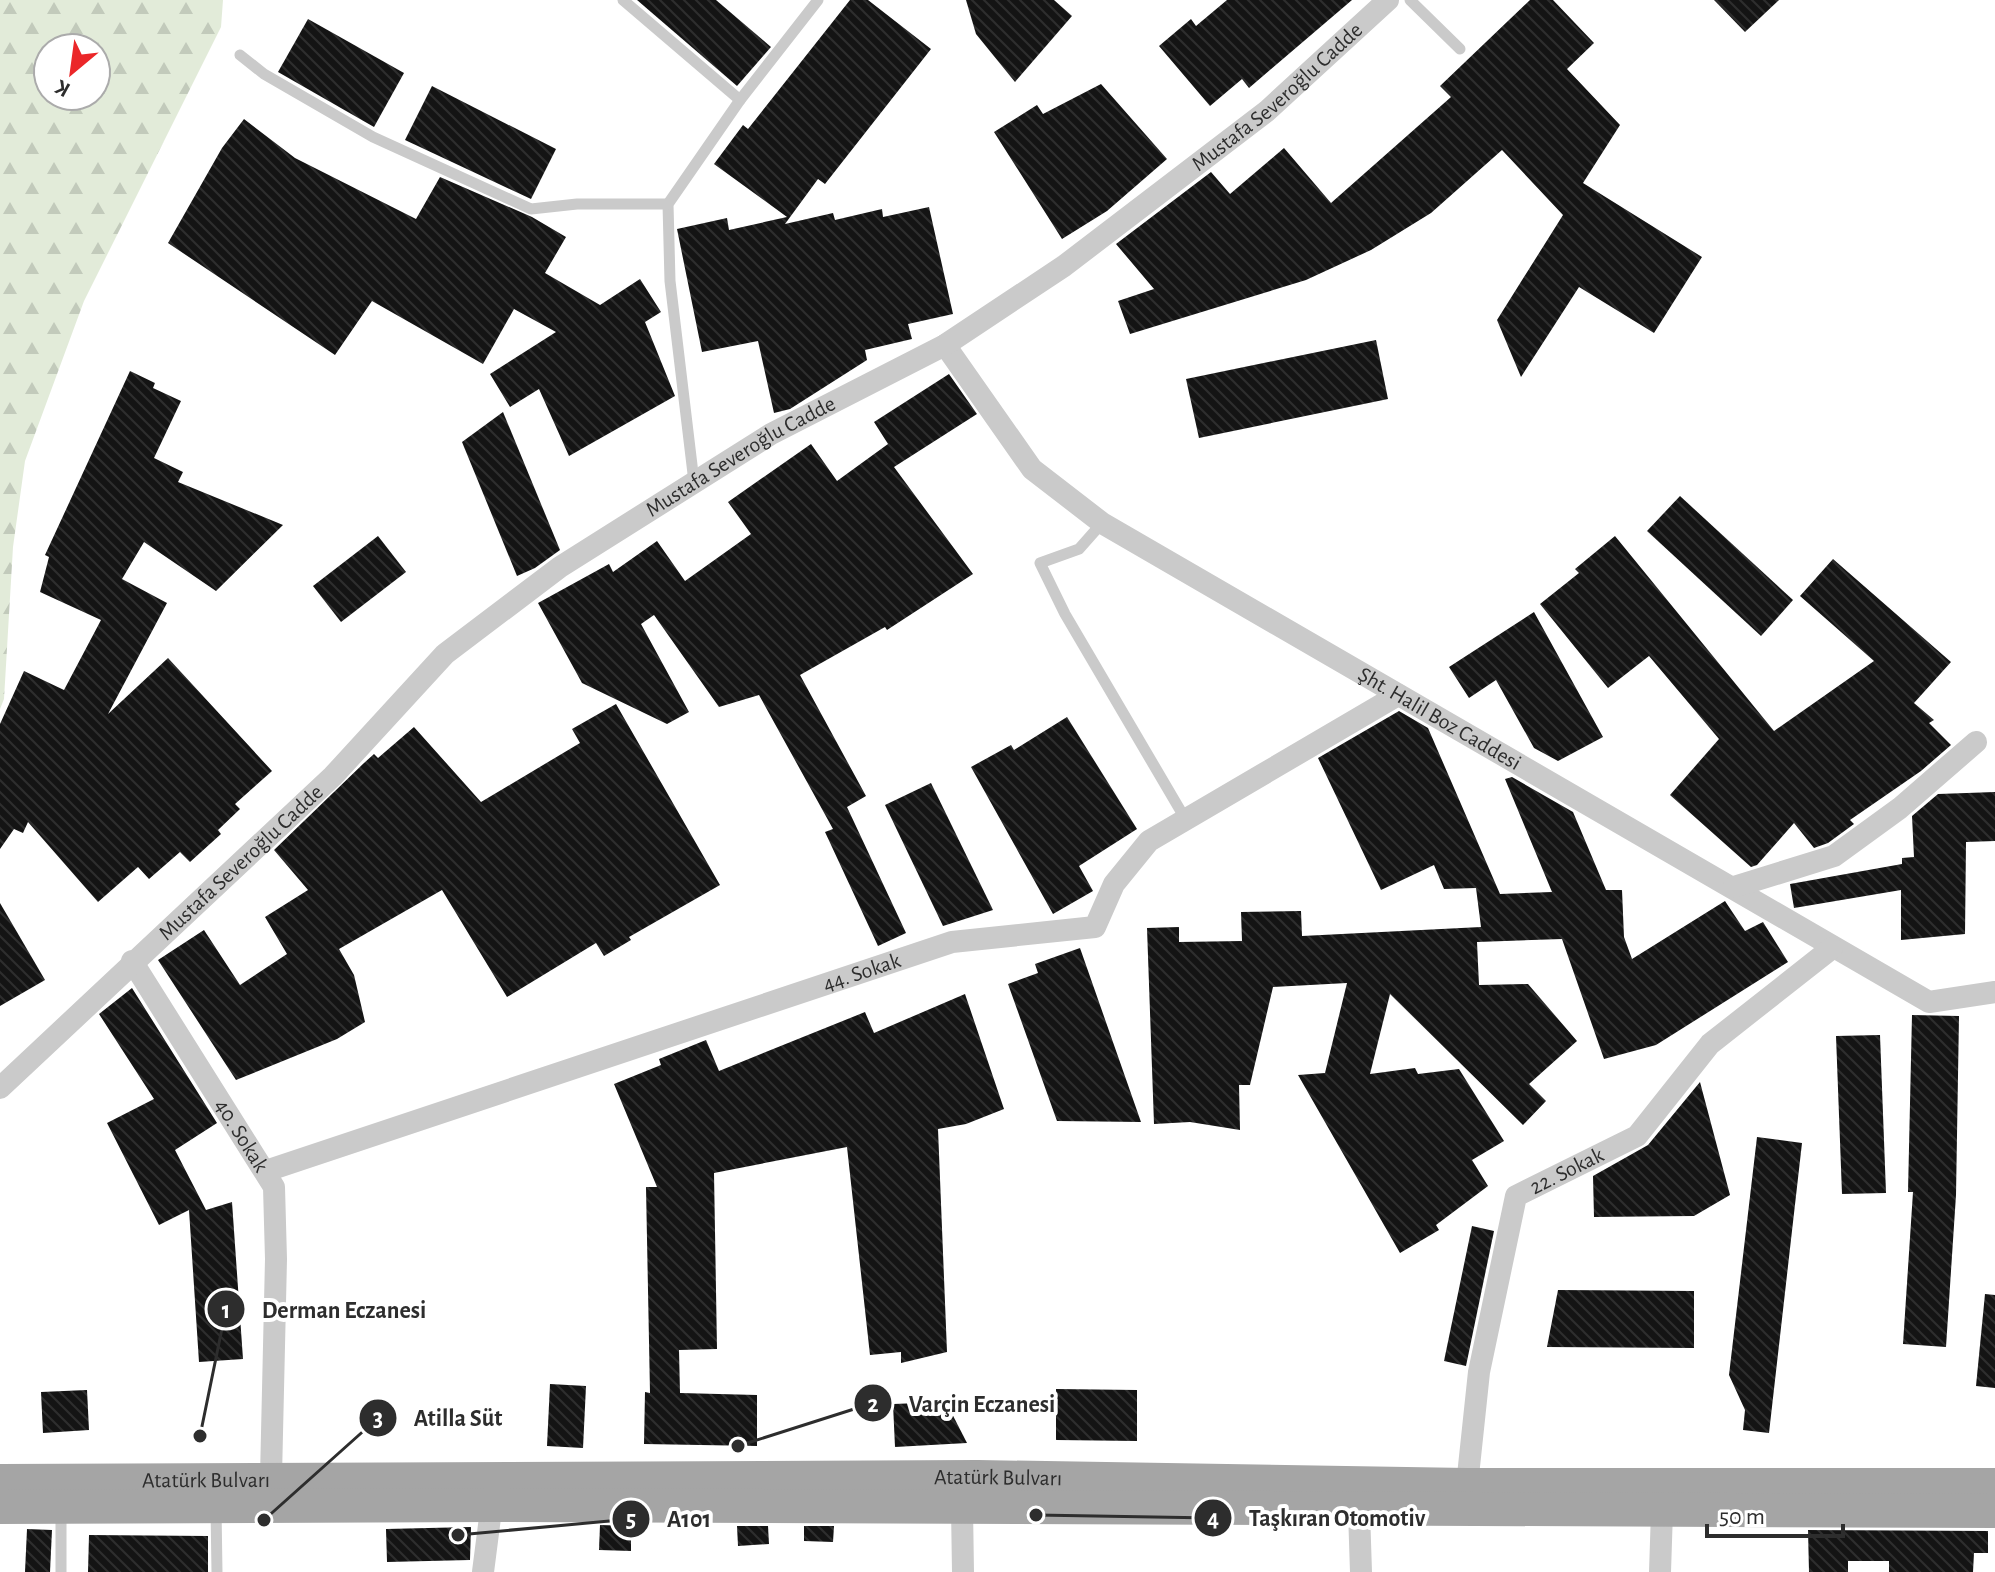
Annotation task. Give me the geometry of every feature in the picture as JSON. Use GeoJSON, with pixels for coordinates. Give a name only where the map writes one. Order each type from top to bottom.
{"type":"FeatureCollection","features":[{"type":"Feature","properties":{"kind":"main road","name":"Atatürk Bulvarı"},"geometry":{"type":"LineString","coordinates":[[0,1481],[271,1477],[493,1491],[962,1508],[1995,1511]]}},
{"type":"Feature","properties":{"kind":"main road","name":"Atatürk Bulvarı"},"geometry":{"type":"LineString","coordinates":[[0,1507],[216,1508],[493,1491],[962,1477],[1467,1485],[1995,1485]]}},
{"type":"Feature","properties":{"kind":"street","name":"Mustafa Severoğlu Cadde"},"geometry":{"type":"LineString","coordinates":[[0,1088],[132,961],[200,903],[333,776],[445,654],[560,567],[694,482],[771,434],[945,345],[1064,266],[1243,130],[1388,0]]}},
{"type":"Feature","properties":{"kind":"street","name":"Şht. Halil Boz Caddesi"},"geometry":{"type":"LineString","coordinates":[[945,345],[1032,469],[1102,523],[1929,1002],[1995,992]]}},
{"type":"Feature","properties":{"kind":"street","name":"44. Sokak"},"geometry":{"type":"LineString","coordinates":[[266,1171],[952,942],[1095,927],[1114,884],[1149,841],[1398,695]]}},
{"type":"Feature","properties":{"kind":"street"},"geometry":{"type":"LineString","coordinates":[[1734,887],[1834,856],[1900,808],[1976,742]]}},
{"type":"Feature","properties":{"kind":"street","name":"22. Sokak"},"geometry":{"type":"LineString","coordinates":[[1467,1485],[1479,1372],[1516,1196],[1637,1136],[1710,1044],[1832,948]]}},
{"type":"Feature","properties":{"kind":"street","name":"40. Sokak"},"geometry":{"type":"LineString","coordinates":[[132,961],[274,1187],[276,1259],[271,1477]]}},
{"type":"Feature","properties":{"kind":"street"},"geometry":{"type":"LineString","coordinates":[[483,1572],[493,1491]]}},
{"type":"Feature","properties":{"kind":"street"},"geometry":{"type":"LineString","coordinates":[[962,1508],[963,1572]]}},
{"type":"Feature","properties":{"kind":"street"},"geometry":{"type":"LineString","coordinates":[[1359,1511],[1361,1572]]}},
{"type":"Feature","properties":{"kind":"street"},"geometry":{"type":"LineString","coordinates":[[1660,1572],[1662,1511]]}},
{"type":"Feature","properties":{"kind":"lane"},"geometry":{"type":"LineString","coordinates":[[623,0],[740,100]]}},
{"type":"Feature","properties":{"kind":"lane"},"geometry":{"type":"LineString","coordinates":[[694,482],[670,281],[668,204],[740,100],[818,0]]}},
{"type":"Feature","properties":{"kind":"lane"},"geometry":{"type":"LineString","coordinates":[[1410,0],[1460,49]]}},
{"type":"Feature","properties":{"kind":"lane"},"geometry":{"type":"LineString","coordinates":[[240,55],[264,74],[373,137],[531,209],[577,204],[668,204]]}},
{"type":"Feature","properties":{"kind":"lane"},"geometry":{"type":"LineString","coordinates":[[1102,523],[1079,549],[1040,563],[1065,614],[1186,820]]}},
{"type":"Feature","properties":{"kind":"lane"},"geometry":{"type":"LineString","coordinates":[[61,1507],[61,1572]]}},
{"type":"Feature","properties":{"kind":"lane"},"geometry":{"type":"LineString","coordinates":[[216,1508],[217,1572]]}},
{"type":"Feature","properties":{"kind":"green space"},"geometry":{"type":"Polygon","coordinates":[[[0,0],[223,0],[221,27],[84,301],[25,461],[13,547],[4,699],[0,709],[0,0]]]}},
{"type":"Feature","properties":{"kind":"building"},"geometry":{"type":"Polygon","coordinates":[[[637,0],[716,0],[771,47],[737,86],[637,0]]]}},
{"type":"Feature","properties":{"kind":"building"},"geometry":{"type":"Polygon","coordinates":[[[850,0],[868,0],[931,49],[825,184],[818,179],[785,224],[833,213],[835,220],[882,209],[883,217],[929,207],[953,314],[908,324],[912,339],[865,350],[867,360],[790,409],[774,413],[758,341],[702,352],[677,229],[727,218],[729,230],[787,217],[714,164],[743,125],[748,129],[850,0]]]}},
{"type":"Feature","properties":{"kind":"building"},"geometry":{"type":"Polygon","coordinates":[[[966,0],[1054,0],[1072,16],[1015,82],[976,34],[966,0]]]}},
{"type":"Feature","properties":{"kind":"building"},"geometry":{"type":"Polygon","coordinates":[[[1227,0],[1352,0],[1249,88],[1242,79],[1210,106],[1159,46],[1191,19],[1196,26],[1227,0]]]}},
{"type":"Feature","properties":{"kind":"building"},"geometry":{"type":"Polygon","coordinates":[[[1530,0],[1553,0],[1594,43],[1567,69],[1620,125],[1583,183],[1702,257],[1654,333],[1579,287],[1521,377],[1497,320],[1563,215],[1502,150],[1431,213],[1371,250],[1306,280],[1130,334],[1118,301],[1154,289],[1116,244],[1211,172],[1230,194],[1284,148],[1331,203],[1451,97],[1440,86],[1530,0]]]}},
{"type":"Feature","properties":{"kind":"building"},"geometry":{"type":"Polygon","coordinates":[[[1714,0],[1779,0],[1745,32],[1714,0]]]}},
{"type":"Feature","properties":{"kind":"building"},"geometry":{"type":"Polygon","coordinates":[[[308,19],[404,73],[374,127],[278,72],[308,19]]]}},
{"type":"Feature","properties":{"kind":"building"},"geometry":{"type":"Polygon","coordinates":[[[1101,84],[1167,159],[1107,211],[1062,239],[994,132],[1037,105],[1043,114],[1101,84]]]}},
{"type":"Feature","properties":{"kind":"building"},"geometry":{"type":"Polygon","coordinates":[[[432,86],[556,149],[531,199],[405,140],[432,86]]]}},
{"type":"Feature","properties":{"kind":"building"},"geometry":{"type":"Polygon","coordinates":[[[244,119],[295,158],[416,219],[440,177],[532,217],[566,237],[545,273],[600,305],[640,279],[661,312],[645,322],[675,396],[569,456],[539,389],[510,407],[490,374],[556,332],[514,309],[483,364],[372,301],[335,355],[168,243],[222,148],[244,119]]]}},
{"type":"Feature","properties":{"kind":"building"},"geometry":{"type":"Polygon","coordinates":[[[1376,340],[1388,399],[1199,438],[1186,379],[1376,340]]]}},
{"type":"Feature","properties":{"kind":"building"},"geometry":{"type":"Polygon","coordinates":[[[130,371],[155,383],[153,388],[181,401],[154,458],[183,472],[178,482],[283,525],[216,591],[144,542],[122,579],[167,603],[108,714],[168,658],[272,771],[235,804],[240,809],[218,830],[221,834],[190,862],[180,852],[149,879],[138,867],[98,902],[28,822],[23,833],[14,829],[0,849],[0,724],[24,671],[64,690],[101,620],[40,592],[49,557],[45,555],[130,371]]]}},
{"type":"Feature","properties":{"kind":"building"},"geometry":{"type":"Polygon","coordinates":[[[949,374],[977,414],[894,467],[973,574],[887,630],[885,627],[800,675],[866,796],[847,807],[906,933],[878,946],[825,832],[833,829],[759,695],[719,707],[654,615],[641,624],[689,712],[667,724],[582,683],[538,603],[609,564],[613,572],[657,541],[685,581],[751,534],[728,502],[811,444],[837,481],[888,444],[874,422],[949,374]]]}},
{"type":"Feature","properties":{"kind":"building"},"geometry":{"type":"Polygon","coordinates":[[[503,412],[560,550],[535,568],[517,576],[462,442],[503,412]]]}},
{"type":"Feature","properties":{"kind":"building"},"geometry":{"type":"Polygon","coordinates":[[[1680,496],[1793,600],[1761,636],[1647,531],[1680,496]]]}},
{"type":"Feature","properties":{"kind":"building"},"geometry":{"type":"Polygon","coordinates":[[[378,536],[406,572],[341,622],[313,586],[378,536]]]}},
{"type":"Feature","properties":{"kind":"building"},"geometry":{"type":"Polygon","coordinates":[[[1615,536],[1774,731],[1874,661],[1800,596],[1833,559],[1951,662],[1914,703],[1934,720],[1929,723],[1951,745],[1921,771],[1850,820],[1854,824],[1828,843],[1814,848],[1794,823],[1757,865],[1751,867],[1670,795],[1719,739],[1649,656],[1608,688],[1540,604],[1579,573],[1575,569],[1615,536]]]}},
{"type":"Feature","properties":{"kind":"building"},"geometry":{"type":"Polygon","coordinates":[[[1534,612],[1603,737],[1558,761],[1534,748],[1496,680],[1469,698],[1449,667],[1534,612]]]}},
{"type":"Feature","properties":{"kind":"building"},"geometry":{"type":"Polygon","coordinates":[[[616,704],[720,885],[629,937],[631,940],[604,956],[596,943],[507,997],[442,890],[339,949],[354,975],[365,1022],[337,1039],[236,1080],[158,960],[204,930],[240,985],[287,954],[265,917],[308,890],[274,850],[374,754],[378,758],[414,727],[481,802],[580,743],[572,729],[616,704]]]}},
{"type":"Feature","properties":{"kind":"building"},"geometry":{"type":"Polygon","coordinates":[[[1399,711],[1428,728],[1500,894],[1552,892],[1505,779],[1512,777],[1573,812],[1606,890],[1622,890],[1624,937],[1632,959],[1725,901],[1745,931],[1763,922],[1788,962],[1656,1045],[1604,1059],[1562,939],[1477,942],[1479,985],[1528,984],[1577,1041],[1529,1084],[1546,1101],[1523,1125],[1390,994],[1370,1074],[1415,1068],[1418,1074],[1459,1069],[1504,1141],[1472,1160],[1488,1186],[1436,1225],[1439,1230],[1400,1253],[1298,1075],[1325,1073],[1347,983],[1273,987],[1250,1085],[1239,1085],[1240,1130],[1190,1122],[1154,1124],[1147,928],[1179,927],[1179,942],[1242,941],[1241,912],[1301,911],[1302,936],[1481,927],[1476,888],[1444,889],[1434,865],[1381,890],[1318,758],[1399,711]]]}},
{"type":"Feature","properties":{"kind":"building"},"geometry":{"type":"Polygon","coordinates":[[[1067,717],[1137,829],[1079,866],[1093,891],[1053,914],[971,767],[1011,745],[1014,750],[1067,717]]]}},
{"type":"Feature","properties":{"kind":"building"},"geometry":{"type":"Polygon","coordinates":[[[931,783],[993,910],[943,926],[885,805],[931,783]]]}},
{"type":"Feature","properties":{"kind":"building"},"geometry":{"type":"Polygon","coordinates":[[[1995,792],[1995,841],[1966,842],[1965,934],[1901,940],[1901,890],[1794,908],[1790,884],[1902,864],[1902,858],[1914,857],[1912,816],[1938,794],[1995,792]]]}},
{"type":"Feature","properties":{"kind":"building"},"geometry":{"type":"Polygon","coordinates":[[[0,903],[45,980],[0,1006],[0,903]]]}},
{"type":"Feature","properties":{"kind":"building"},"geometry":{"type":"Polygon","coordinates":[[[1080,948],[1141,1122],[1057,1121],[1008,984],[1038,973],[1035,964],[1080,948]]]}},
{"type":"Feature","properties":{"kind":"building"},"geometry":{"type":"Polygon","coordinates":[[[132,988],[217,1123],[175,1150],[206,1210],[232,1202],[243,1359],[199,1362],[189,1210],[159,1225],[107,1123],[154,1099],[99,1014],[132,988]]]}},
{"type":"Feature","properties":{"kind":"building"},"geometry":{"type":"Polygon","coordinates":[[[965,994],[1004,1109],[966,1124],[938,1129],[947,1352],[901,1363],[901,1352],[870,1355],[847,1147],[714,1173],[717,1349],[679,1350],[680,1393],[757,1395],[757,1446],[644,1444],[645,1392],[650,1393],[646,1187],[657,1187],[614,1084],[661,1065],[659,1059],[706,1040],[719,1071],[865,1012],[874,1033],[965,994]]]}},
{"type":"Feature","properties":{"kind":"building"},"geometry":{"type":"Polygon","coordinates":[[[1912,1015],[1959,1016],[1956,1195],[1946,1347],[1903,1344],[1913,1192],[1908,1192],[1912,1015]]]}},
{"type":"Feature","properties":{"kind":"building"},"geometry":{"type":"Polygon","coordinates":[[[1880,1035],[1886,1193],[1842,1194],[1836,1036],[1880,1035]]]}},
{"type":"Feature","properties":{"kind":"building"},"geometry":{"type":"Polygon","coordinates":[[[1700,1082],[1730,1195],[1694,1216],[1594,1217],[1593,1176],[1648,1145],[1700,1082]]]}},
{"type":"Feature","properties":{"kind":"building"},"geometry":{"type":"Polygon","coordinates":[[[1757,1137],[1802,1143],[1769,1433],[1743,1430],[1745,1410],[1729,1375],[1757,1137]]]}},
{"type":"Feature","properties":{"kind":"building"},"geometry":{"type":"Polygon","coordinates":[[[1472,1226],[1494,1231],[1466,1366],[1444,1361],[1472,1226]]]}},
{"type":"Feature","properties":{"kind":"building"},"geometry":{"type":"Polygon","coordinates":[[[1558,1290],[1694,1291],[1694,1348],[1547,1347],[1558,1290]]]}},
{"type":"Feature","properties":{"kind":"building"},"geometry":{"type":"Polygon","coordinates":[[[1985,1294],[1995,1295],[1995,1388],[1976,1386],[1985,1294]]]}},
{"type":"Feature","properties":{"kind":"building"},"geometry":{"type":"Polygon","coordinates":[[[550,1384],[586,1386],[583,1448],[547,1446],[550,1384]]]}},
{"type":"Feature","properties":{"kind":"building"},"geometry":{"type":"Polygon","coordinates":[[[1056,1389],[1137,1390],[1137,1441],[1056,1440],[1056,1389]]]}},
{"type":"Feature","properties":{"kind":"building"},"geometry":{"type":"Polygon","coordinates":[[[87,1390],[89,1430],[43,1433],[41,1392],[87,1390]]]}},
{"type":"Feature","properties":{"kind":"building"},"geometry":{"type":"Polygon","coordinates":[[[946,1402],[967,1443],[895,1447],[893,1404],[946,1402]]]}},
{"type":"Feature","properties":{"kind":"building"},"geometry":{"type":"Polygon","coordinates":[[[600,1525],[631,1526],[631,1551],[599,1550],[600,1525]]]}},
{"type":"Feature","properties":{"kind":"building"},"geometry":{"type":"Polygon","coordinates":[[[737,1526],[768,1526],[769,1544],[738,1546],[737,1526]]]}},
{"type":"Feature","properties":{"kind":"building"},"geometry":{"type":"Polygon","coordinates":[[[804,1526],[834,1526],[833,1542],[804,1541],[804,1526]]]}},
{"type":"Feature","properties":{"kind":"building"},"geometry":{"type":"Polygon","coordinates":[[[471,1527],[470,1560],[387,1562],[386,1529],[471,1527]]]}},
{"type":"Feature","properties":{"kind":"building"},"geometry":{"type":"Polygon","coordinates":[[[27,1529],[52,1530],[50,1572],[25,1572],[27,1529]]]}},
{"type":"Feature","properties":{"kind":"building"},"geometry":{"type":"Polygon","coordinates":[[[1808,1530],[1988,1531],[1988,1553],[1974,1553],[1973,1572],[1889,1572],[1889,1561],[1848,1561],[1848,1572],[1809,1572],[1808,1530]]]}},
{"type":"Feature","properties":{"kind":"building"},"geometry":{"type":"Polygon","coordinates":[[[89,1535],[208,1536],[208,1572],[88,1572],[89,1535]]]}},
{"type":"Feature","properties":{"kind":"place","name":"Derman Eczanesi"},"geometry":{"type":"Point","coordinates":[200,1436]}},
{"type":"Feature","properties":{"kind":"place","name":"Varçin Eczanesi"},"geometry":{"type":"Point","coordinates":[738,1446]}},
{"type":"Feature","properties":{"kind":"place","name":"Taşkıran Otomotiv"},"geometry":{"type":"Point","coordinates":[1036,1515]}},
{"type":"Feature","properties":{"kind":"place","name":"Atilla Süt"},"geometry":{"type":"Point","coordinates":[264,1520]}},
{"type":"Feature","properties":{"kind":"place","name":"A101"},"geometry":{"type":"Point","coordinates":[458,1535]}}]}
